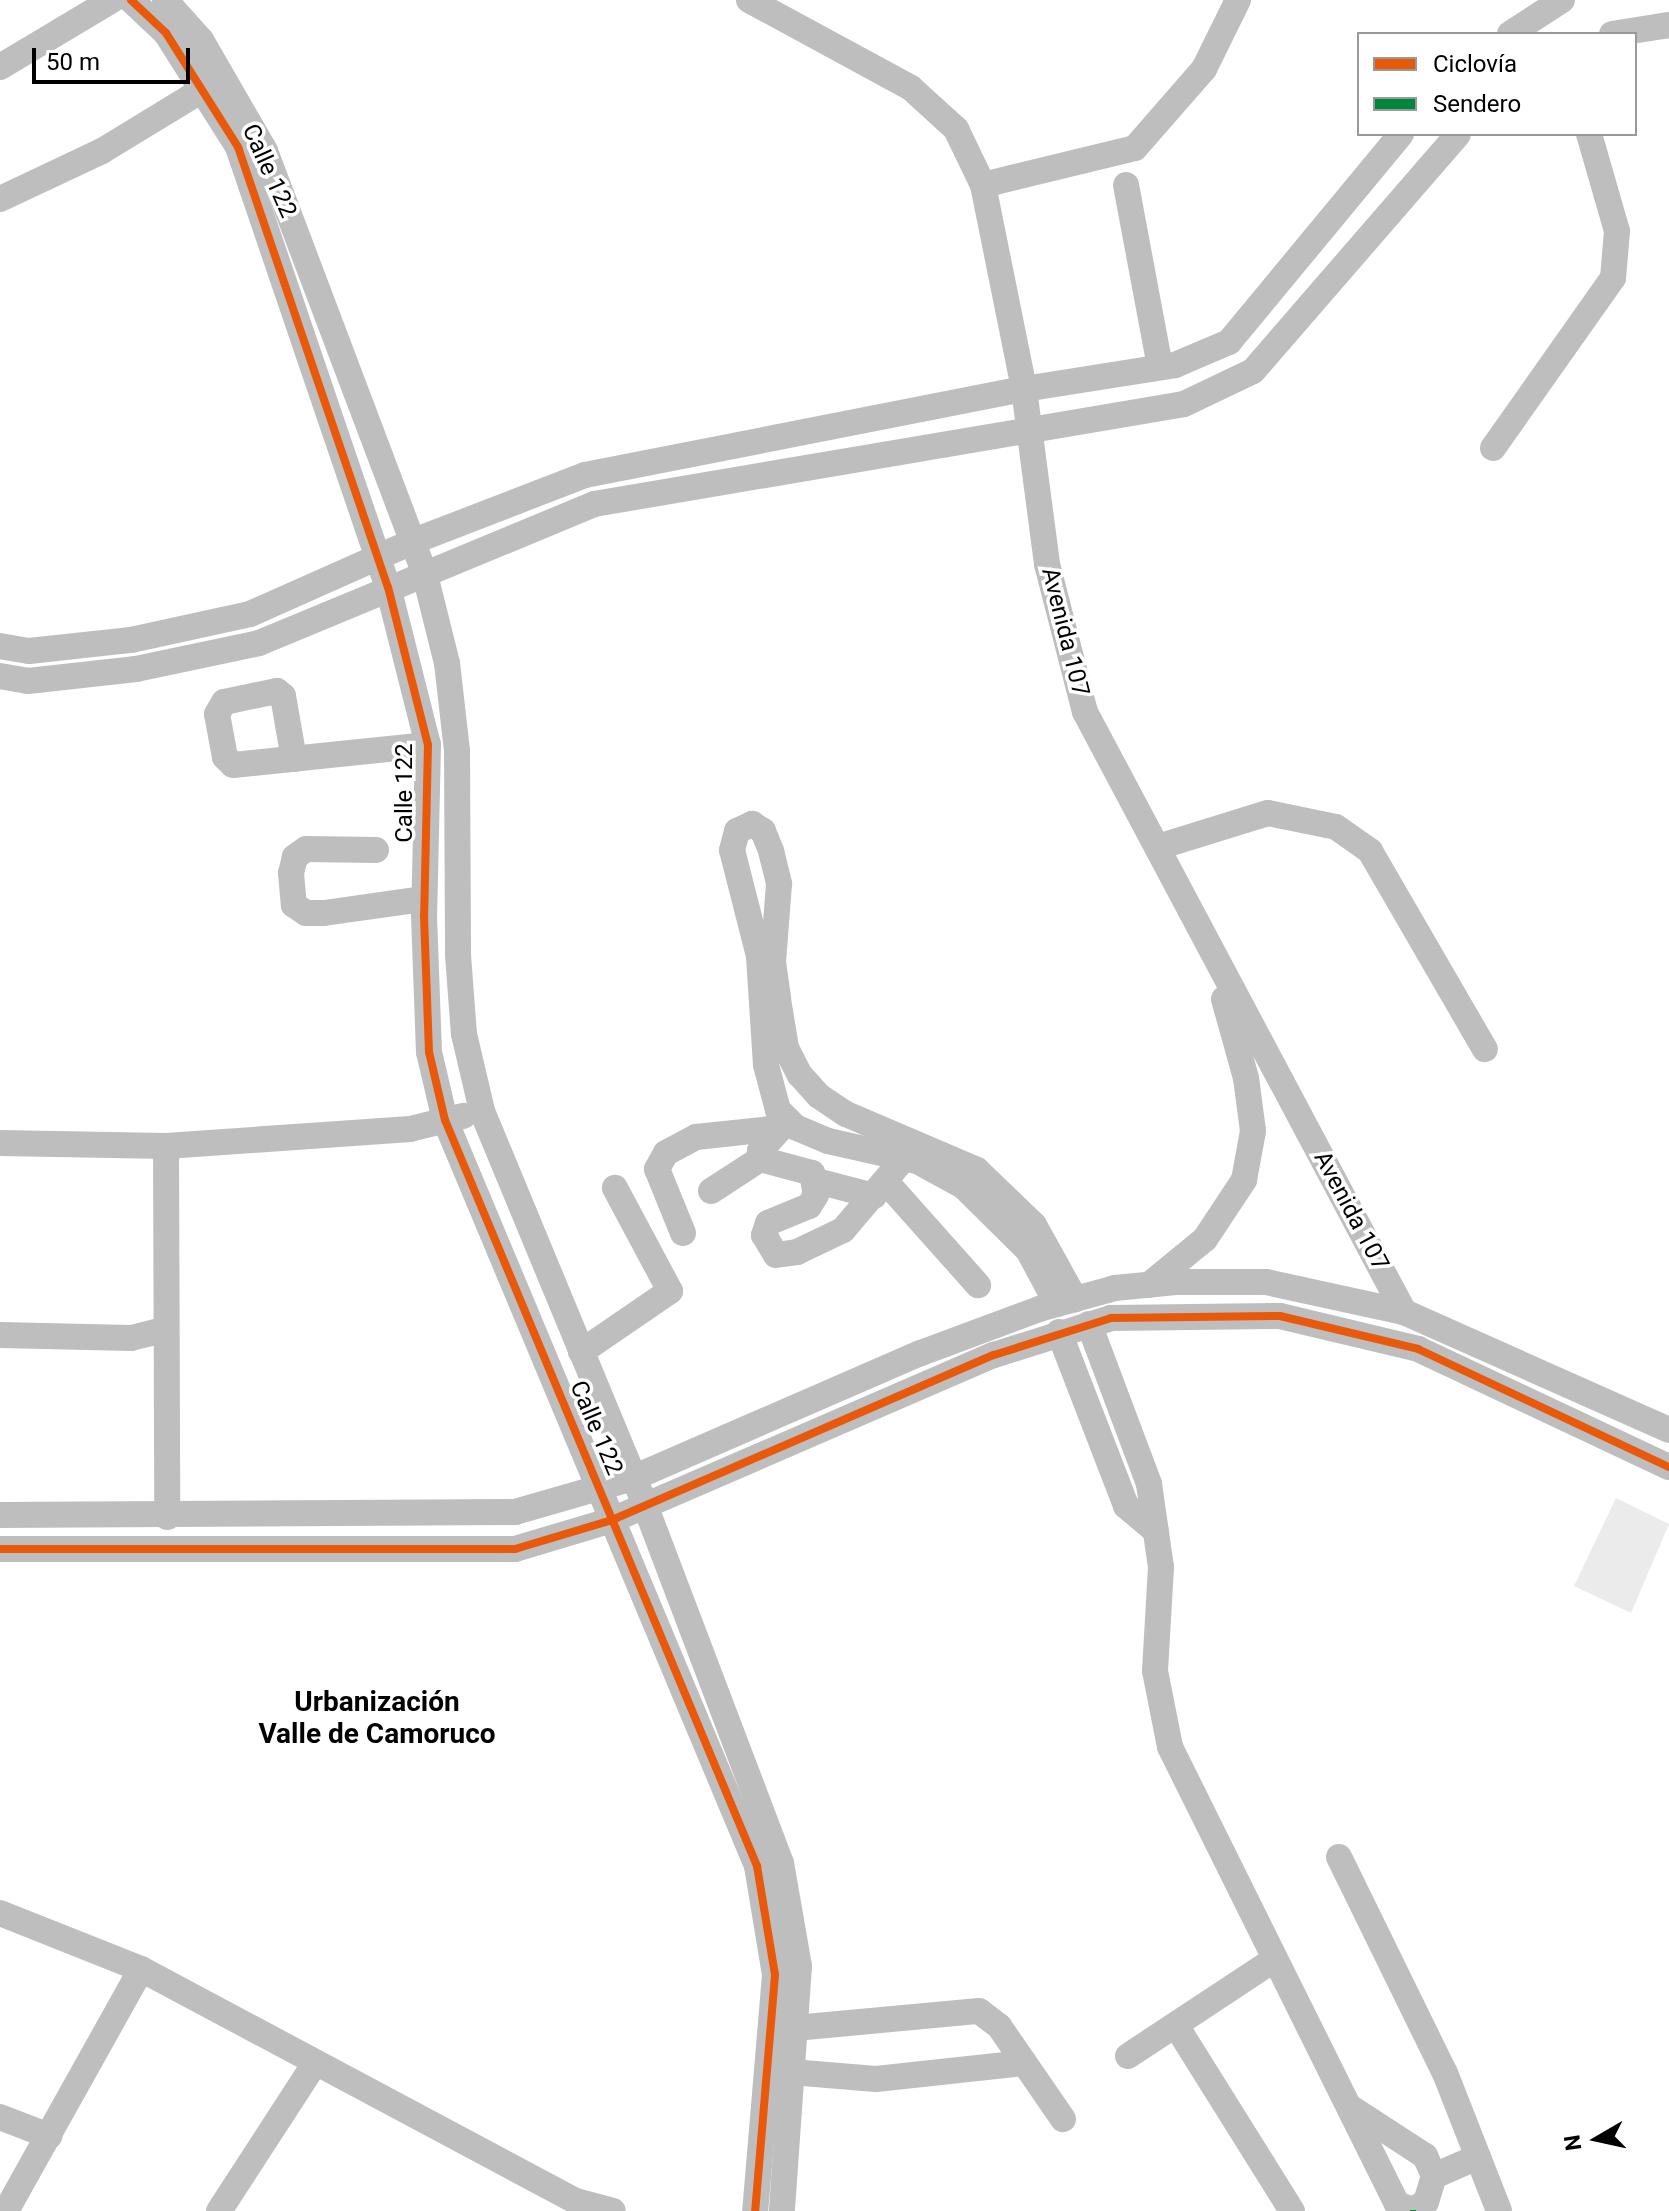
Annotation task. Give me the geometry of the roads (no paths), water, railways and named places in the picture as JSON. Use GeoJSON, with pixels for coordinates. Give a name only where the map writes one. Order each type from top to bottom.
{"type":"FeatureCollection","features":[{"type":"Feature","properties":{"kind":"street"},"geometry":{"type":"LineString","coordinates":[[0,67],[112,0]]}},
{"type":"Feature","properties":{"kind":"street","name":"Calle 122"},"geometry":{"type":"LineString","coordinates":[[131,0],[166,33],[238,147],[388,587],[428,745],[424,899],[429,1052],[445,1120],[757,1866],[775,1975],[755,2211]]}},
{"type":"Feature","properties":{"kind":"street","name":"Calle 122"},"geometry":{"type":"LineString","coordinates":[[165,0],[201,40],[265,151],[424,571],[447,663],[457,751],[458,955],[464,1034],[482,1111],[645,1505],[781,1863],[799,1966],[782,2211]]}},
{"type":"Feature","properties":{"kind":"street","name":"Avenida 107"},"geometry":{"type":"LineString","coordinates":[[749,0],[911,88],[956,129],[983,185],[1024,389],[1047,564],[1085,712],[1404,1312]]}},
{"type":"Feature","properties":{"kind":"street"},"geometry":{"type":"LineString","coordinates":[[983,185],[1135,148],[1204,69],[1238,0]]}},
{"type":"Feature","properties":{"kind":"street"},"geometry":{"type":"LineString","coordinates":[[1513,32],[1562,0]]}},
{"type":"Feature","properties":{"kind":"street"},"geometry":{"type":"LineString","coordinates":[[1625,32],[1669,25]]}},
{"type":"Feature","properties":{"kind":"street"},"geometry":{"type":"LineString","coordinates":[[0,199],[102,151],[202,90]]}},
{"type":"Feature","properties":{"kind":"street"},"geometry":{"type":"LineString","coordinates":[[0,646],[29,651],[131,640],[250,614],[414,541],[585,475],[1024,389],[1160,367],[1229,342],[1399,136]]}},
{"type":"Feature","properties":{"kind":"street"},"geometry":{"type":"LineString","coordinates":[[0,676],[28,681],[136,669],[259,643],[424,571],[594,504],[1184,404],[1253,371],[1456,136]]}},
{"type":"Feature","properties":{"kind":"street"},"geometry":{"type":"LineString","coordinates":[[1493,448],[1613,278],[1617,231],[1590,136]]}},
{"type":"Feature","properties":{"kind":"street"},"geometry":{"type":"LineString","coordinates":[[1126,185],[1160,367]]}},
{"type":"Feature","properties":{"kind":"street"},"geometry":{"type":"LineString","coordinates":[[294,759],[428,745]]}},
{"type":"Feature","properties":{"kind":"street"},"geometry":{"type":"LineString","coordinates":[[1158,847],[1268,813],[1336,827],[1370,851],[1485,1049]]}},
{"type":"Feature","properties":{"kind":"street"},"geometry":{"type":"LineString","coordinates":[[784,1124],[770,1089],[759,956],[732,850],[737,831],[752,824],[763,831],[779,884],[775,905],[778,999],[786,1048],[800,1075],[819,1096],[846,1114],[977,1170],[1034,1225],[1066,1301]]}},
{"type":"Feature","properties":{"kind":"street"},"geometry":{"type":"LineString","coordinates":[[376,850],[306,849],[295,857],[291,873],[294,905],[306,913],[324,913],[424,899]]}},
{"type":"Feature","properties":{"kind":"street"},"geometry":{"type":"LineString","coordinates":[[748,906],[775,905]]}},
{"type":"Feature","properties":{"kind":"street"},"geometry":{"type":"LineString","coordinates":[[1149,1285],[1205,1239],[1244,1180],[1251,1144],[1246,1078],[1210,950]]}},
{"type":"Feature","properties":{"kind":"street"},"geometry":{"type":"LineString","coordinates":[[0,1143],[166,1146],[338,1136],[445,1120],[482,1111]]}},
{"type":"Feature","properties":{"kind":"street"},"geometry":{"type":"LineString","coordinates":[[683,1233],[657,1169],[666,1153],[710,1134],[784,1124],[828,1141],[905,1157],[963,1186],[999,1217],[1066,1301]]}},
{"type":"Feature","properties":{"kind":"street"},"geometry":{"type":"LineString","coordinates":[[760,1159],[760,1151],[784,1124]]}},
{"type":"Feature","properties":{"kind":"street"},"geometry":{"type":"LineString","coordinates":[[166,1146],[167,1517]]}},
{"type":"Feature","properties":{"kind":"street"},"geometry":{"type":"LineString","coordinates":[[817,1181],[809,1206],[768,1223],[764,1235],[767,1247],[776,1255],[797,1252],[843,1230],[881,1190],[905,1157]]}},
{"type":"Feature","properties":{"kind":"street"},"geometry":{"type":"LineString","coordinates":[[711,1191],[760,1159],[805,1170],[817,1181],[881,1190],[978,1285]]}},
{"type":"Feature","properties":{"kind":"street"},"geometry":{"type":"LineString","coordinates":[[581,1352],[670,1291],[615,1188]]}},
{"type":"Feature","properties":{"kind":"street"},"geometry":{"type":"LineString","coordinates":[[0,1515],[167,1517],[515,1512],[633,1478],[921,1353],[1066,1301],[1149,1285],[1266,1282],[1404,1312],[1669,1430]]}},
{"type":"Feature","properties":{"kind":"street"},"geometry":{"type":"LineString","coordinates":[[0,1549],[515,1549],[612,1520],[994,1355],[1111,1318],[1280,1316],[1418,1349],[1669,1467]]}},
{"type":"Feature","properties":{"kind":"street"},"geometry":{"type":"LineString","coordinates":[[1089,1324],[1149,1484],[1161,1567],[1155,1671],[1159,1708],[1186,1780],[1402,2208],[1413,2210],[1426,2202],[1434,2176],[1425,2156],[1353,2109]]}},
{"type":"Feature","properties":{"kind":"street"},"geometry":{"type":"LineString","coordinates":[[0,1335],[131,1338],[166,1329]]}},
{"type":"Feature","properties":{"kind":"street"},"geometry":{"type":"LineString","coordinates":[[1059,1332],[1126,1506],[1156,1531]]}},
{"type":"Feature","properties":{"kind":"street"},"geometry":{"type":"LineString","coordinates":[[226,1516],[226,1549]]}},
{"type":"Feature","properties":{"kind":"street"},"geometry":{"type":"LineString","coordinates":[[1339,1857],[1445,2073],[1499,2211]]}},
{"type":"Feature","properties":{"kind":"street"},"geometry":{"type":"LineString","coordinates":[[0,1913],[141,1969],[576,2201],[613,2211]]}},
{"type":"Feature","properties":{"kind":"street"},"geometry":{"type":"LineString","coordinates":[[1128,2056],[1177,2027],[1275,1959]]}},
{"type":"Feature","properties":{"kind":"street"},"geometry":{"type":"LineString","coordinates":[[6,2211],[141,1969]]}},
{"type":"Feature","properties":{"kind":"street"},"geometry":{"type":"LineString","coordinates":[[795,2028],[979,2011],[990,2015],[1063,2119]]}},
{"type":"Feature","properties":{"kind":"street"},"geometry":{"type":"LineString","coordinates":[[1177,2027],[1292,2211]]}},
{"type":"Feature","properties":{"kind":"street"},"geometry":{"type":"LineString","coordinates":[[219,2211],[315,2063]]}},
{"type":"Feature","properties":{"kind":"street"},"geometry":{"type":"LineString","coordinates":[[791,2072],[876,2079],[1024,2063]]}},
{"type":"Feature","properties":{"kind":"street"},"geometry":{"type":"LineString","coordinates":[[0,2117],[49,2136]]}},
{"type":"Feature","properties":{"kind":"street"},"geometry":{"type":"LineString","coordinates":[[1434,2176],[1478,2157]]}},
{"type":"Feature","properties":{"kind":"district","name":"Urbanización Valle de Camoruco"},"geometry":{"type":"Point","coordinates":[377,1718]}}]}
